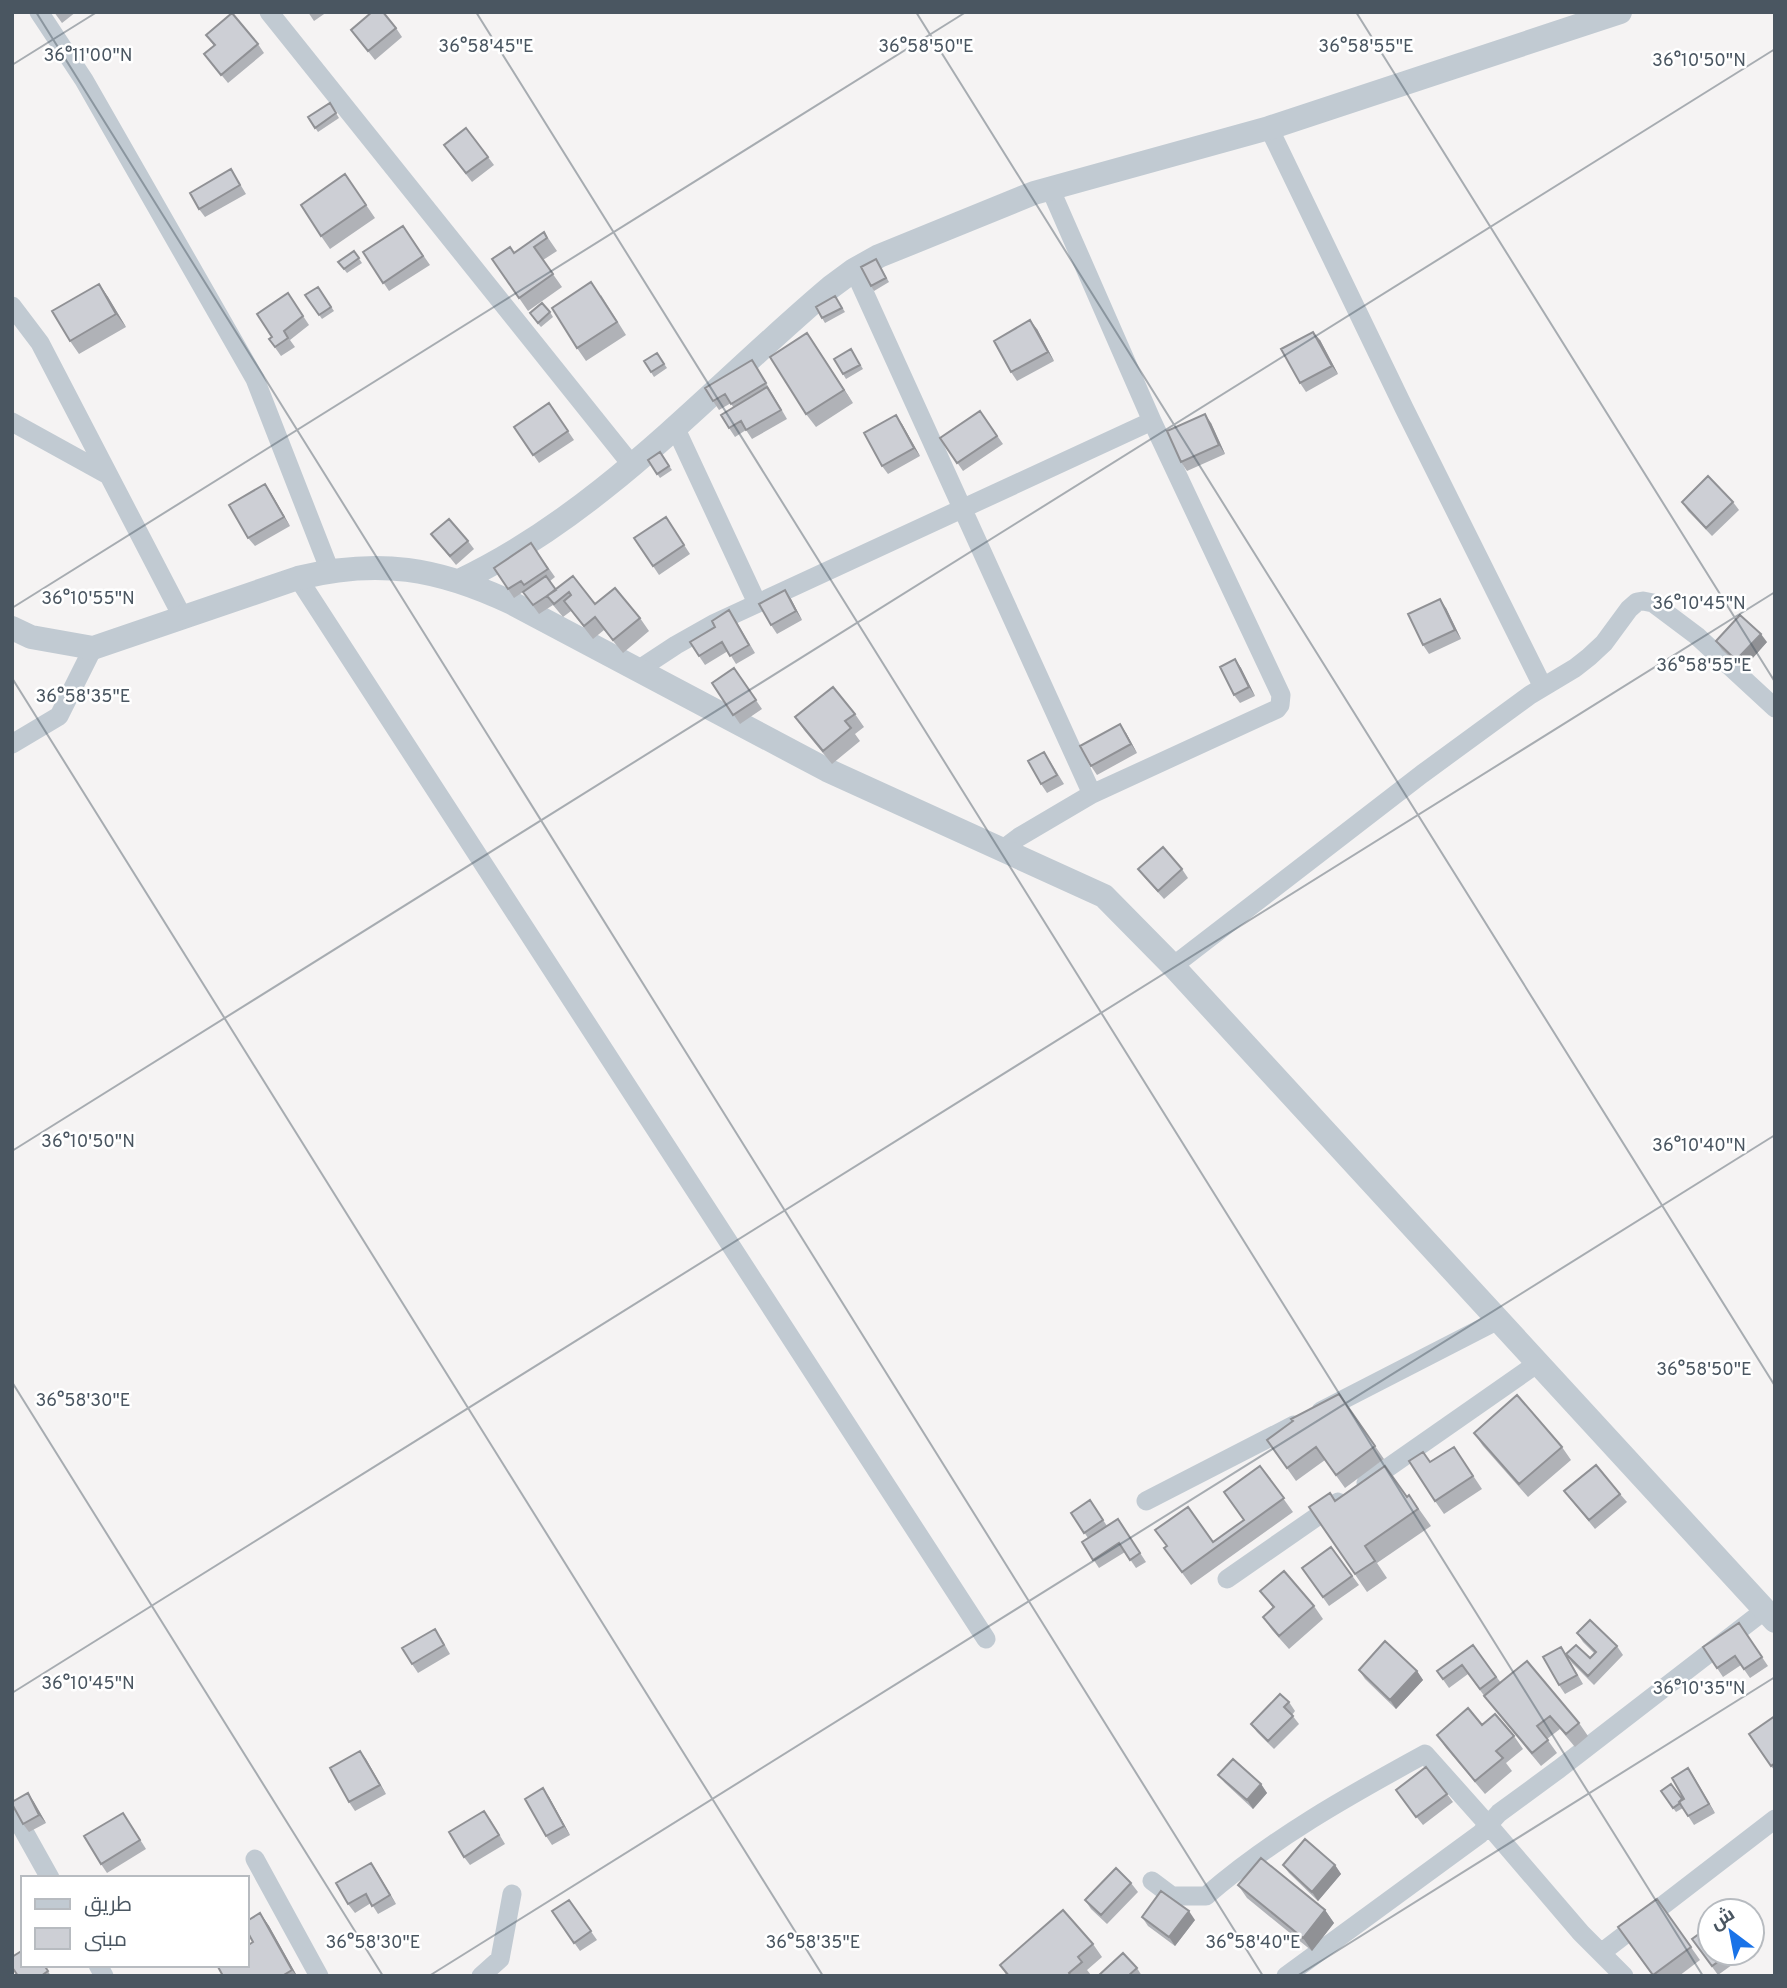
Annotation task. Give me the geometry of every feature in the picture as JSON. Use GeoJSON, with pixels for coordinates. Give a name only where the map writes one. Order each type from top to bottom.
{"type":"FeatureCollection","features":[{"type":"Feature","properties":{"kind":"street"},"geometry":{"type":"LineString","coordinates":[[39,12],[84,80],[255,379],[330,571]]}},
{"type":"Feature","properties":{"kind":"street"},"geometry":{"type":"LineString","coordinates":[[269,12],[631,464]]}},
{"type":"Feature","properties":{"kind":"street"},"geometry":{"type":"LineString","coordinates":[[459,581],[488,568],[591,499],[810,304],[854,271],[905,244],[1034,193],[1269,128],[1620,12]]}},
{"type":"Feature","properties":{"kind":"street"},"geometry":{"type":"LineString","coordinates":[[1269,128],[1543,687]]}},
{"type":"Feature","properties":{"kind":"street"},"geometry":{"type":"LineString","coordinates":[[1003,849],[1018,837],[1092,793],[1277,709],[1282,700],[1152,421],[1051,188]]}},
{"type":"Feature","properties":{"kind":"street"},"geometry":{"type":"LineString","coordinates":[[854,271],[1092,793]]}},
{"type":"Feature","properties":{"kind":"street"},"geometry":{"type":"LineString","coordinates":[[12,306],[40,343],[183,618]]}},
{"type":"Feature","properties":{"kind":"street"},"geometry":{"type":"LineString","coordinates":[[638,670],[695,633],[1152,421]]}},
{"type":"Feature","properties":{"kind":"street"},"geometry":{"type":"LineString","coordinates":[[12,422],[108,475]]}},
{"type":"Feature","properties":{"kind":"street"},"geometry":{"type":"LineString","coordinates":[[675,427],[757,603]]}},
{"type":"Feature","properties":{"kind":"street"},"geometry":{"type":"LineString","coordinates":[[12,628],[32,637],[93,648],[298,578],[330,571],[376,567],[403,569],[459,581],[512,603],[827,770],[1104,896],[1173,966],[1770,1615],[1499,1813],[1480,1834],[1286,1976]]}},
{"type":"Feature","properties":{"kind":"street"},"geometry":{"type":"LineString","coordinates":[[298,578],[986,1639]]}},
{"type":"Feature","properties":{"kind":"street"},"geometry":{"type":"LineString","coordinates":[[1173,966],[1422,774],[1543,687],[1575,668],[1604,643],[1633,605],[1643,601],[1653,603],[1697,636],[1775,708]]}},
{"type":"Feature","properties":{"kind":"street"},"geometry":{"type":"LineString","coordinates":[[12,744],[59,716],[93,648]]}},
{"type":"Feature","properties":{"kind":"street"},"geometry":{"type":"LineString","coordinates":[[1146,1501],[1498,1320]]}},
{"type":"Feature","properties":{"kind":"street"},"geometry":{"type":"LineString","coordinates":[[1227,1580],[1538,1363]]}},
{"type":"Feature","properties":{"kind":"street"},"geometry":{"type":"LineString","coordinates":[[1152,1881],[1172,1896],[1206,1896],[1269,1846],[1308,1820],[1425,1754],[1581,1933],[1625,1976]]}},
{"type":"Feature","properties":{"kind":"street"},"geometry":{"type":"LineString","coordinates":[[12,1810],[49,1876]]}},
{"type":"Feature","properties":{"kind":"street"},"geometry":{"type":"LineString","coordinates":[[1601,1953],[1775,1819]]}},
{"type":"Feature","properties":{"kind":"street"},"geometry":{"type":"LineString","coordinates":[[255,1859],[320,1976]]}},
{"type":"Feature","properties":{"kind":"street"},"geometry":{"type":"LineString","coordinates":[[481,1976],[500,1959],[512,1895]]}},
{"type":"Feature","properties":{"kind":"building"},"geometry":{"type":"Polygon","coordinates":[[[372,12],[383,12],[396,28],[368,51],[351,30],[372,12]]]}},
{"type":"Feature","properties":{"kind":"building"},"geometry":{"type":"Polygon","coordinates":[[[232,13],[258,44],[221,75],[204,54],[215,45],[206,35],[232,13]]]}},
{"type":"Feature","properties":{"kind":"building"},"geometry":{"type":"Polygon","coordinates":[[[330,103],[336,113],[315,128],[308,117],[330,103]]]}},
{"type":"Feature","properties":{"kind":"building"},"geometry":{"type":"Polygon","coordinates":[[[466,128],[488,157],[466,173],[444,145],[466,128]]]}},
{"type":"Feature","properties":{"kind":"building"},"geometry":{"type":"Polygon","coordinates":[[[231,169],[240,185],[199,209],[190,193],[231,169]]]}},
{"type":"Feature","properties":{"kind":"building"},"geometry":{"type":"Polygon","coordinates":[[[345,174],[366,205],[321,236],[301,205],[345,174]]]}},
{"type":"Feature","properties":{"kind":"building"},"geometry":{"type":"Polygon","coordinates":[[[403,226],[423,256],[383,283],[363,252],[403,226]]]}},
{"type":"Feature","properties":{"kind":"building"},"geometry":{"type":"Polygon","coordinates":[[[544,232],[547,238],[534,247],[553,274],[519,298],[492,259],[510,247],[514,253],[544,232]]]}},
{"type":"Feature","properties":{"kind":"building"},"geometry":{"type":"Polygon","coordinates":[[[354,251],[359,258],[344,269],[338,262],[354,251]]]}},
{"type":"Feature","properties":{"kind":"building"},"geometry":{"type":"Polygon","coordinates":[[[876,259],[886,278],[871,286],[861,267],[876,259]]]}},
{"type":"Feature","properties":{"kind":"building"},"geometry":{"type":"Polygon","coordinates":[[[591,282],[617,322],[577,348],[552,308],[591,282]]]}},
{"type":"Feature","properties":{"kind":"building"},"geometry":{"type":"Polygon","coordinates":[[[99,284],[116,314],[70,341],[52,311],[99,284]]]}},
{"type":"Feature","properties":{"kind":"building"},"geometry":{"type":"Polygon","coordinates":[[[318,287],[331,307],[319,315],[305,295],[318,287]]]}},
{"type":"Feature","properties":{"kind":"building"},"geometry":{"type":"Polygon","coordinates":[[[288,293],[303,316],[284,331],[288,338],[275,347],[269,339],[272,337],[257,314],[288,293]]]}},
{"type":"Feature","properties":{"kind":"building"},"geometry":{"type":"Polygon","coordinates":[[[835,296],[842,308],[822,318],[816,307],[835,296]]]}},
{"type":"Feature","properties":{"kind":"building"},"geometry":{"type":"Polygon","coordinates":[[[542,303],[550,312],[538,323],[530,313],[542,303]]]}},
{"type":"Feature","properties":{"kind":"building"},"geometry":{"type":"Polygon","coordinates":[[[1030,320],[1048,352],[1011,372],[994,341],[1030,320]]]}},
{"type":"Feature","properties":{"kind":"building"},"geometry":{"type":"Polygon","coordinates":[[[1313,332],[1332,366],[1300,383],[1281,349],[1313,332]]]}},
{"type":"Feature","properties":{"kind":"building"},"geometry":{"type":"Polygon","coordinates":[[[807,333],[844,390],[806,414],[770,357],[807,333]]]}},
{"type":"Feature","properties":{"kind":"building"},"geometry":{"type":"Polygon","coordinates":[[[851,349],[860,365],[843,374],[834,359],[851,349]]]}},
{"type":"Feature","properties":{"kind":"building"},"geometry":{"type":"Polygon","coordinates":[[[657,353],[664,364],[651,372],[644,361],[657,353]]]}},
{"type":"Feature","properties":{"kind":"building"},"geometry":{"type":"Polygon","coordinates":[[[752,360],[766,383],[731,404],[725,394],[713,401],[705,388],[752,360]]]}},
{"type":"Feature","properties":{"kind":"building"},"geometry":{"type":"Polygon","coordinates":[[[767,387],[781,410],[746,430],[741,421],[729,428],[721,415],[767,387]]]}},
{"type":"Feature","properties":{"kind":"building"},"geometry":{"type":"Polygon","coordinates":[[[549,403],[568,431],[533,455],[514,427],[549,403]]]}},
{"type":"Feature","properties":{"kind":"building"},"geometry":{"type":"Polygon","coordinates":[[[980,411],[997,436],[957,463],[940,438],[980,411]]]}},
{"type":"Feature","properties":{"kind":"building"},"geometry":{"type":"Polygon","coordinates":[[[1205,414],[1219,445],[1181,462],[1167,431],[1205,414]]]}},
{"type":"Feature","properties":{"kind":"building"},"geometry":{"type":"Polygon","coordinates":[[[896,415],[914,448],[882,466],[864,433],[896,415]]]}},
{"type":"Feature","properties":{"kind":"building"},"geometry":{"type":"Polygon","coordinates":[[[660,452],[669,466],[657,474],[648,460],[660,452]]]}},
{"type":"Feature","properties":{"kind":"building"},"geometry":{"type":"Polygon","coordinates":[[[1708,476],[1733,502],[1706,528],[1682,502],[1708,476]]]}},
{"type":"Feature","properties":{"kind":"building"},"geometry":{"type":"Polygon","coordinates":[[[265,484],[284,517],[248,538],[229,505],[265,484]]]}},
{"type":"Feature","properties":{"kind":"building"},"geometry":{"type":"Polygon","coordinates":[[[666,517],[684,545],[653,566],[634,538],[666,517]]]}},
{"type":"Feature","properties":{"kind":"building"},"geometry":{"type":"Polygon","coordinates":[[[449,519],[468,541],[450,556],[431,534],[449,519]]]}},
{"type":"Feature","properties":{"kind":"building"},"geometry":{"type":"Polygon","coordinates":[[[531,543],[548,569],[524,585],[521,581],[508,589],[494,568],[531,543]]]}},
{"type":"Feature","properties":{"kind":"building"},"geometry":{"type":"Polygon","coordinates":[[[546,576],[556,590],[533,605],[523,592],[546,576]]]}},
{"type":"Feature","properties":{"kind":"building"},"geometry":{"type":"Polygon","coordinates":[[[573,576],[595,604],[615,588],[640,618],[613,640],[595,617],[584,626],[564,601],[571,595],[569,592],[554,604],[547,596],[573,576]]]}},
{"type":"Feature","properties":{"kind":"building"},"geometry":{"type":"Polygon","coordinates":[[[785,590],[796,611],[771,625],[759,604],[785,590]]]}},
{"type":"Feature","properties":{"kind":"building"},"geometry":{"type":"Polygon","coordinates":[[[1440,599],[1455,630],[1423,645],[1408,614],[1440,599]]]}},
{"type":"Feature","properties":{"kind":"building"},"geometry":{"type":"Polygon","coordinates":[[[729,610],[749,645],[730,656],[722,642],[699,656],[690,642],[715,627],[712,621],[729,610]]]}},
{"type":"Feature","properties":{"kind":"building"},"geometry":{"type":"Polygon","coordinates":[[[1740,615],[1761,634],[1736,660],[1716,641],[1740,615]]]}},
{"type":"Feature","properties":{"kind":"building"},"geometry":{"type":"Polygon","coordinates":[[[1235,659],[1249,687],[1234,695],[1220,667],[1235,659]]]}},
{"type":"Feature","properties":{"kind":"building"},"geometry":{"type":"Polygon","coordinates":[[[734,668],[756,700],[733,715],[712,683],[734,668]]]}},
{"type":"Feature","properties":{"kind":"building"},"geometry":{"type":"Polygon","coordinates":[[[833,687],[855,714],[845,721],[851,728],[823,751],[795,717],[833,687]]]}},
{"type":"Feature","properties":{"kind":"building"},"geometry":{"type":"Polygon","coordinates":[[[1120,724],[1131,744],[1091,766],[1080,746],[1120,724]]]}},
{"type":"Feature","properties":{"kind":"building"},"geometry":{"type":"Polygon","coordinates":[[[1044,752],[1057,775],[1041,784],[1028,761],[1044,752]]]}},
{"type":"Feature","properties":{"kind":"building"},"geometry":{"type":"Polygon","coordinates":[[[1163,847],[1182,869],[1158,891],[1138,869],[1163,847]]]}},
{"type":"Feature","properties":{"kind":"building"},"geometry":{"type":"Polygon","coordinates":[[[1339,1394],[1375,1446],[1336,1475],[1316,1447],[1287,1468],[1267,1440],[1293,1421],[1291,1419],[1339,1394]]]}},
{"type":"Feature","properties":{"kind":"building"},"geometry":{"type":"Polygon","coordinates":[[[1517,1395],[1562,1447],[1519,1484],[1474,1433],[1517,1395]]]}},
{"type":"Feature","properties":{"kind":"building"},"geometry":{"type":"Polygon","coordinates":[[[1454,1447],[1473,1476],[1435,1501],[1409,1461],[1423,1452],[1430,1462],[1454,1447]]]}},
{"type":"Feature","properties":{"kind":"building"},"geometry":{"type":"Polygon","coordinates":[[[1596,1465],[1620,1494],[1589,1520],[1564,1491],[1596,1465]]]}},
{"type":"Feature","properties":{"kind":"building"},"geometry":{"type":"Polygon","coordinates":[[[1260,1466],[1284,1498],[1182,1572],[1164,1548],[1167,1546],[1155,1530],[1188,1507],[1213,1542],[1244,1520],[1224,1492],[1260,1466]]]}},
{"type":"Feature","properties":{"kind":"building"},"geometry":{"type":"Polygon","coordinates":[[[1385,1466],[1418,1509],[1365,1546],[1375,1561],[1355,1574],[1309,1507],[1330,1493],[1335,1501],[1385,1466]]]}},
{"type":"Feature","properties":{"kind":"building"},"geometry":{"type":"Polygon","coordinates":[[[1090,1500],[1103,1520],[1084,1533],[1071,1513],[1090,1500]]]}},
{"type":"Feature","properties":{"kind":"building"},"geometry":{"type":"Polygon","coordinates":[[[1118,1519],[1140,1553],[1130,1560],[1119,1543],[1093,1560],[1082,1542],[1118,1519]]]}},
{"type":"Feature","properties":{"kind":"building"},"geometry":{"type":"Polygon","coordinates":[[[1331,1547],[1352,1576],[1323,1597],[1302,1568],[1331,1547]]]}},
{"type":"Feature","properties":{"kind":"building"},"geometry":{"type":"Polygon","coordinates":[[[1284,1571],[1314,1606],[1279,1636],[1263,1617],[1274,1607],[1260,1591],[1284,1571]]]}},
{"type":"Feature","properties":{"kind":"building"},"geometry":{"type":"Polygon","coordinates":[[[1590,1620],[1617,1646],[1588,1676],[1566,1654],[1576,1645],[1590,1658],[1596,1652],[1577,1633],[1590,1620]]]}},
{"type":"Feature","properties":{"kind":"building"},"geometry":{"type":"Polygon","coordinates":[[[1739,1623],[1762,1657],[1744,1669],[1735,1656],[1717,1668],[1703,1647],[1739,1623]]]}},
{"type":"Feature","properties":{"kind":"building"},"geometry":{"type":"Polygon","coordinates":[[[435,1629],[444,1645],[412,1664],[402,1648],[435,1629]]]}},
{"type":"Feature","properties":{"kind":"building"},"geometry":{"type":"Polygon","coordinates":[[[1385,1641],[1417,1671],[1390,1700],[1359,1670],[1385,1641]]]}},
{"type":"Feature","properties":{"kind":"building"},"geometry":{"type":"Polygon","coordinates":[[[1473,1645],[1496,1677],[1480,1689],[1462,1665],[1443,1679],[1437,1671],[1473,1645]]]}},
{"type":"Feature","properties":{"kind":"building"},"geometry":{"type":"Polygon","coordinates":[[[1561,1647],[1577,1675],[1559,1685],[1543,1657],[1561,1647]]]}},
{"type":"Feature","properties":{"kind":"building"},"geometry":{"type":"Polygon","coordinates":[[[1527,1661],[1579,1723],[1566,1734],[1550,1716],[1537,1726],[1548,1740],[1532,1753],[1484,1696],[1527,1661]]]}},
{"type":"Feature","properties":{"kind":"building"},"geometry":{"type":"Polygon","coordinates":[[[1280,1694],[1289,1702],[1284,1707],[1293,1716],[1268,1741],[1251,1724],[1280,1694]]]}},
{"type":"Feature","properties":{"kind":"building"},"geometry":{"type":"Polygon","coordinates":[[[1468,1708],[1482,1725],[1495,1714],[1514,1736],[1496,1751],[1503,1758],[1475,1781],[1437,1735],[1468,1708]]]}},
{"type":"Feature","properties":{"kind":"building"},"geometry":{"type":"Polygon","coordinates":[[[1775,1716],[1775,1763],[1771,1766],[1749,1734],[1775,1716]]]}},
{"type":"Feature","properties":{"kind":"building"},"geometry":{"type":"Polygon","coordinates":[[[360,1751],[380,1785],[349,1802],[330,1768],[360,1751]]]}},
{"type":"Feature","properties":{"kind":"building"},"geometry":{"type":"Polygon","coordinates":[[[1233,1759],[1261,1784],[1247,1800],[1218,1775],[1233,1759]]]}},
{"type":"Feature","properties":{"kind":"building"},"geometry":{"type":"Polygon","coordinates":[[[1426,1767],[1447,1794],[1416,1817],[1396,1790],[1426,1767]]]}},
{"type":"Feature","properties":{"kind":"building"},"geometry":{"type":"Polygon","coordinates":[[[1688,1768],[1709,1804],[1688,1816],[1679,1802],[1684,1799],[1672,1778],[1688,1768]]]}},
{"type":"Feature","properties":{"kind":"building"},"geometry":{"type":"Polygon","coordinates":[[[1671,1784],[1682,1799],[1673,1808],[1661,1791],[1671,1784]]]}},
{"type":"Feature","properties":{"kind":"building"},"geometry":{"type":"Polygon","coordinates":[[[543,1788],[564,1826],[546,1836],[525,1799],[543,1788]]]}},
{"type":"Feature","properties":{"kind":"building"},"geometry":{"type":"Polygon","coordinates":[[[28,1793],[39,1815],[23,1824],[12,1802],[28,1793]]]}},
{"type":"Feature","properties":{"kind":"building"},"geometry":{"type":"Polygon","coordinates":[[[484,1811],[499,1835],[464,1857],[449,1832],[484,1811]]]}},
{"type":"Feature","properties":{"kind":"building"},"geometry":{"type":"Polygon","coordinates":[[[123,1813],[140,1840],[101,1864],[84,1836],[123,1813]]]}},
{"type":"Feature","properties":{"kind":"building"},"geometry":{"type":"Polygon","coordinates":[[[1305,1839],[1335,1865],[1312,1892],[1283,1865],[1305,1839]]]}},
{"type":"Feature","properties":{"kind":"building"},"geometry":{"type":"Polygon","coordinates":[[[1261,1858],[1325,1910],[1303,1938],[1238,1885],[1261,1858]]]}},
{"type":"Feature","properties":{"kind":"building"},"geometry":{"type":"Polygon","coordinates":[[[371,1863],[390,1895],[372,1906],[366,1894],[348,1904],[336,1883],[371,1863]]]}},
{"type":"Feature","properties":{"kind":"building"},"geometry":{"type":"Polygon","coordinates":[[[1116,1868],[1131,1883],[1101,1915],[1085,1900],[1116,1868]]]}},
{"type":"Feature","properties":{"kind":"building"},"geometry":{"type":"Polygon","coordinates":[[[1161,1891],[1189,1911],[1169,1937],[1142,1917],[1161,1891]]]}},
{"type":"Feature","properties":{"kind":"building"},"geometry":{"type":"Polygon","coordinates":[[[1657,1899],[1691,1947],[1653,1975],[1618,1927],[1657,1899]]]}},
{"type":"Feature","properties":{"kind":"building"},"geometry":{"type":"Polygon","coordinates":[[[569,1900],[591,1931],[574,1943],[552,1911],[569,1900]]]}},
{"type":"Feature","properties":{"kind":"building"},"geometry":{"type":"Polygon","coordinates":[[[1063,1910],[1093,1944],[1078,1957],[1082,1962],[1069,1973],[1071,1976],[1009,1976],[1000,1965],[1063,1910]]]}},
{"type":"Feature","properties":{"kind":"building"},"geometry":{"type":"Polygon","coordinates":[[[260,1913],[292,1970],[282,1976],[223,1976],[218,1967],[248,1967],[248,1945],[253,1942],[248,1933],[248,1920],[260,1913]]]}},
{"type":"Feature","properties":{"kind":"building"},"geometry":{"type":"Polygon","coordinates":[[[21,1951],[21,1967],[45,1967],[48,1971],[41,1976],[18,1976],[12,1967],[12,1957],[21,1951]]]}},
{"type":"Feature","properties":{"kind":"building"},"geometry":{"type":"Polygon","coordinates":[[[1123,1953],[1137,1968],[1128,1976],[1098,1976],[1123,1953]]]}}]}
